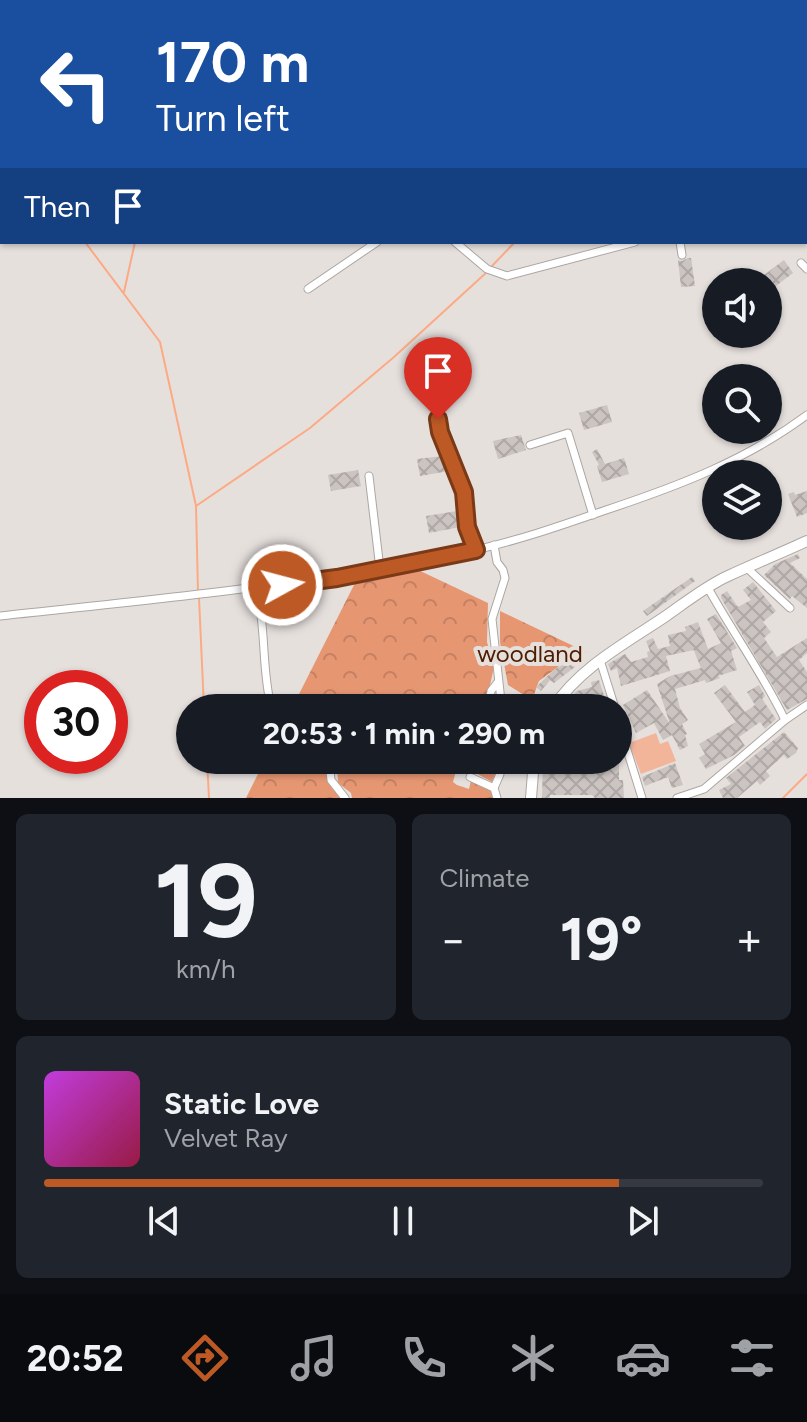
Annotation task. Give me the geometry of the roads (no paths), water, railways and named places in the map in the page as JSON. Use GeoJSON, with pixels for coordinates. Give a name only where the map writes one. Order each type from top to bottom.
{"type":"FeatureCollection","features":[{"type":"Feature","properties":{"kind":"main road"},"geometry":{"type":"LineString","coordinates":[[562,694],[600,660],[708,588],[807,541]]}},
{"type":"Feature","properties":{"kind":"main road"},"geometry":{"type":"LineString","coordinates":[[531,798],[533,774]]}},
{"type":"Feature","properties":{"kind":"street"},"geometry":{"type":"LineString","coordinates":[[308,289],[374,244]]}},
{"type":"Feature","properties":{"kind":"street"},"geometry":{"type":"LineString","coordinates":[[457,244],[487,269],[507,276],[627,244]]}},
{"type":"Feature","properties":{"kind":"street"},"geometry":{"type":"LineString","coordinates":[[680,244],[682,255]]}},
{"type":"Feature","properties":{"kind":"street"},"geometry":{"type":"LineString","coordinates":[[0,616],[255,588],[380,569],[476,550],[593,515],[688,482],[765,444],[807,415]]}},
{"type":"Feature","properties":{"kind":"street"},"geometry":{"type":"LineString","coordinates":[[438,419],[440,432],[464,492],[467,527],[476,550]]}},
{"type":"Feature","properties":{"kind":"street"},"geometry":{"type":"LineString","coordinates":[[530,445],[568,433],[593,515]]}},
{"type":"Feature","properties":{"kind":"street"},"geometry":{"type":"LineString","coordinates":[[369,476],[380,569]]}},
{"type":"Feature","properties":{"kind":"street"},"geometry":{"type":"LineString","coordinates":[[494,545],[497,562],[505,578],[492,619],[500,694]]}},
{"type":"Feature","properties":{"kind":"street"},"geometry":{"type":"LineString","coordinates":[[748,569],[790,608]]}},
{"type":"Feature","properties":{"kind":"street"},"geometry":{"type":"LineString","coordinates":[[255,588],[261,607],[267,694]]}},
{"type":"Feature","properties":{"kind":"street"},"geometry":{"type":"LineString","coordinates":[[708,588],[785,720]]}},
{"type":"Feature","properties":{"kind":"street"},"geometry":{"type":"LineString","coordinates":[[600,660],[611,694]]}},
{"type":"Feature","properties":{"kind":"street"},"geometry":{"type":"LineString","coordinates":[[490,694],[498,682]]}},
{"type":"Feature","properties":{"kind":"street"},"geometry":{"type":"LineString","coordinates":[[677,798],[704,789],[807,705]]}},
{"type":"Feature","properties":{"kind":"street"},"geometry":{"type":"LineString","coordinates":[[632,766],[642,798]]}},
{"type":"Feature","properties":{"kind":"street"},"geometry":{"type":"LineString","coordinates":[[330,774],[331,780],[345,798]]}},
{"type":"Feature","properties":{"kind":"street"},"geometry":{"type":"LineString","coordinates":[[497,798],[494,788],[500,774]]}},
{"type":"Feature","properties":{"kind":"street"},"geometry":{"type":"LineString","coordinates":[[470,777],[494,788]]}},
{"type":"Feature","properties":{"kind":"waterway"},"geometry":{"type":"LineString","coordinates":[[86,244],[160,342],[196,506],[198,592]]}},
{"type":"Feature","properties":{"kind":"waterway"},"geometry":{"type":"LineString","coordinates":[[124,292],[135,244]]}},
{"type":"Feature","properties":{"kind":"waterway"},"geometry":{"type":"LineString","coordinates":[[491,267],[513,244]]}},
{"type":"Feature","properties":{"kind":"waterway"},"geometry":{"type":"LineString","coordinates":[[196,506],[310,428],[487,272]]}},
{"type":"Feature","properties":{"kind":"waterway"},"geometry":{"type":"LineString","coordinates":[[199,598],[203,694]]}},
{"type":"Feature","properties":{"kind":"waterway"},"geometry":{"type":"LineString","coordinates":[[208,774],[209,798]]}},
{"type":"Feature","properties":{"kind":"waterway"},"geometry":{"type":"LineString","coordinates":[[783,798],[807,774]]}},
{"type":"Feature","properties":{"kind":"park label","name":"woodland"},"geometry":{"type":"Point","coordinates":[530,654]}}]}
